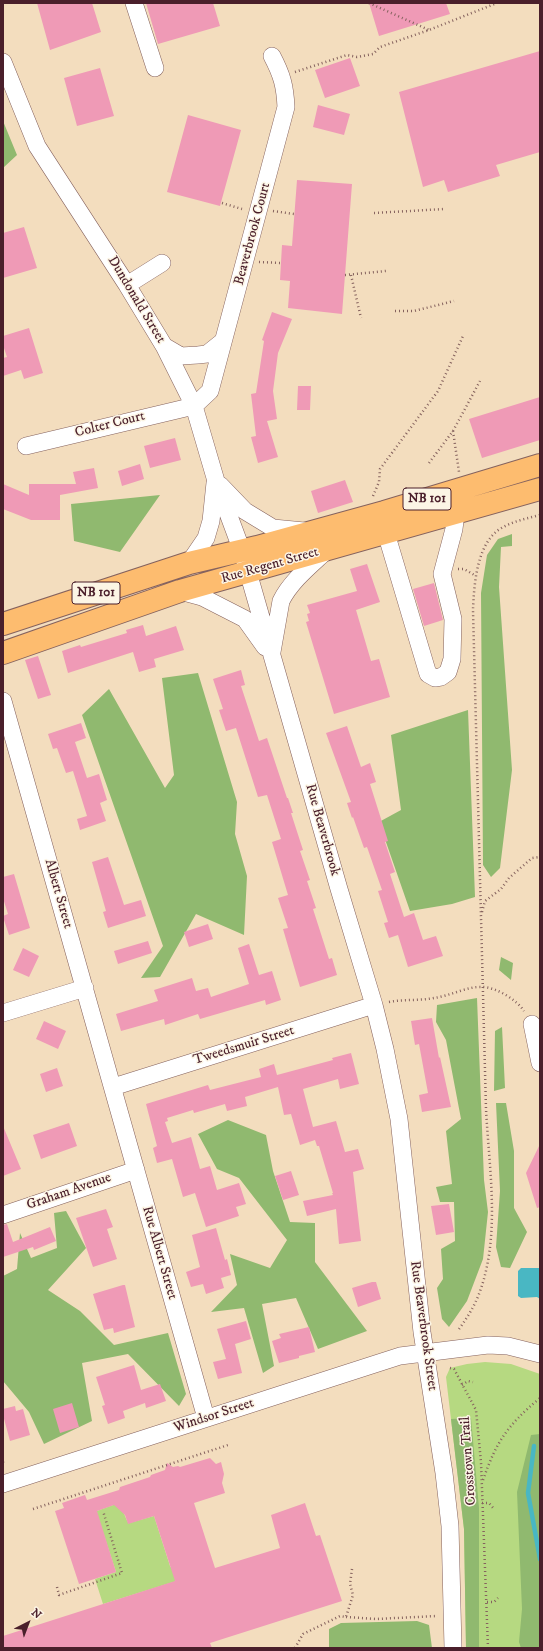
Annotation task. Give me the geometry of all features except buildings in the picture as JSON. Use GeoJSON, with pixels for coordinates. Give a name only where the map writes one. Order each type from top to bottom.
{"type":"FeatureCollection","features":[{"type":"Feature","properties":{"kind":"main road","name":"Rue Regent Street"},"geometry":{"type":"LineString","coordinates":[[3,624],[189,563],[314,532],[540,464]]}},
{"type":"Feature","properties":{"kind":"main road","name":"Rue Regent Street"},"geometry":{"type":"LineString","coordinates":[[3,653],[180,591],[326,551],[540,489]]}},
{"type":"Feature","properties":{"kind":"street"},"geometry":{"type":"LineString","coordinates":[[134,3],[155,68]]}},
{"type":"Feature","properties":{"kind":"street","name":"Beaverbrook Court"},"geometry":{"type":"LineString","coordinates":[[194,406],[210,391],[286,107],[286,90],[282,76],[272,56]]}},
{"type":"Feature","properties":{"kind":"street","name":"Dundonald Street"},"geometry":{"type":"LineString","coordinates":[[3,62],[37,146],[127,285],[164,346],[194,406],[216,481],[242,551],[248,573]]}},
{"type":"Feature","properties":{"kind":"street"},"geometry":{"type":"LineString","coordinates":[[127,285],[162,263]]}},
{"type":"Feature","properties":{"kind":"street"},"geometry":{"type":"LineString","coordinates":[[164,346],[181,356],[198,355],[207,354],[222,342]]}},
{"type":"Feature","properties":{"kind":"street","name":"Colter Court"},"geometry":{"type":"LineString","coordinates":[[26,446],[194,406]]}},
{"type":"Feature","properties":{"kind":"street"},"geometry":{"type":"LineString","coordinates":[[216,481],[246,511],[273,528],[314,532]]}},
{"type":"Feature","properties":{"kind":"street"},"geometry":{"type":"LineString","coordinates":[[189,563],[206,538],[211,521],[216,481]]}},
{"type":"Feature","properties":{"kind":"street"},"geometry":{"type":"LineString","coordinates":[[386,533],[428,674],[435,678],[441,677],[448,672],[452,659],[452,619],[442,574],[454,529],[456,513]]}},
{"type":"Feature","properties":{"kind":"street"},"geometry":{"type":"LineString","coordinates":[[272,654],[281,601],[285,593],[299,576],[326,551]]}},
{"type":"Feature","properties":{"kind":"street","name":"Rue Beaverbrook"},"geometry":{"type":"LineString","coordinates":[[248,573],[374,1006]]}},
{"type":"Feature","properties":{"kind":"street"},"geometry":{"type":"LineString","coordinates":[[180,591],[202,597],[245,619],[272,654]]}},
{"type":"Feature","properties":{"kind":"street","name":"Albert Street"},"geometry":{"type":"LineString","coordinates":[[3,701],[113,1087]]}},
{"type":"Feature","properties":{"kind":"street"},"geometry":{"type":"LineString","coordinates":[[3,1012],[85,988]]}},
{"type":"Feature","properties":{"kind":"street","name":"Tweedsmuir Street"},"geometry":{"type":"LineString","coordinates":[[113,1087],[374,1006]]}},
{"type":"Feature","properties":{"kind":"street","name":"Rue Beaverbrook Street"},"geometry":{"type":"LineString","coordinates":[[374,1006],[385,1049],[399,1119],[425,1353],[444,1473],[450,1526],[453,1648]]}},
{"type":"Feature","properties":{"kind":"street"},"geometry":{"type":"LineString","coordinates":[[532,1024],[540,1063]]}},
{"type":"Feature","properties":{"kind":"street","name":"Rue Albert Street"},"geometry":{"type":"LineString","coordinates":[[113,1087],[206,1418]]}},
{"type":"Feature","properties":{"kind":"street","name":"Graham Avenue"},"geometry":{"type":"LineString","coordinates":[[3,1215],[136,1170]]}},
{"type":"Feature","properties":{"kind":"street","name":"Windsor Street"},"geometry":{"type":"LineString","coordinates":[[3,1484],[400,1356],[488,1345],[508,1346],[540,1354]]}},
{"type":"Feature","properties":{"kind":"path"},"geometry":{"type":"LineString","coordinates":[[369,3],[429,30]]}},
{"type":"Feature","properties":{"kind":"path"},"geometry":{"type":"LineString","coordinates":[[282,76],[347,55],[357,57],[373,54],[380,48],[497,3]]}},
{"type":"Feature","properties":{"kind":"path"},"geometry":{"type":"LineString","coordinates":[[222,203],[259,211],[294,214]]}},
{"type":"Feature","properties":{"kind":"path"},"geometry":{"type":"LineString","coordinates":[[374,213],[445,210]]}},
{"type":"Feature","properties":{"kind":"path"},"geometry":{"type":"LineString","coordinates":[[246,259],[261,262],[281,263]]}},
{"type":"Feature","properties":{"kind":"path"},"geometry":{"type":"LineString","coordinates":[[345,275],[386,271]]}},
{"type":"Feature","properties":{"kind":"path"},"geometry":{"type":"LineString","coordinates":[[351,275],[361,318]]}},
{"type":"Feature","properties":{"kind":"path"},"geometry":{"type":"LineString","coordinates":[[395,311],[414,311],[454,301]]}},
{"type":"Feature","properties":{"kind":"path"},"geometry":{"type":"LineString","coordinates":[[372,496],[379,482],[380,469],[438,391],[463,336]]}},
{"type":"Feature","properties":{"kind":"path"},"geometry":{"type":"LineString","coordinates":[[429,463],[453,431],[480,381]]}},
{"type":"Feature","properties":{"kind":"path"},"geometry":{"type":"LineString","coordinates":[[453,431],[459,476]]}},
{"type":"Feature","properties":{"kind":"path"},"geometry":{"type":"LineString","coordinates":[[459,1329],[470,1312],[479,1293],[489,1250],[491,1191],[486,1109],[473,610],[476,576],[481,557],[489,540],[496,532],[514,522],[540,515]]}},
{"type":"Feature","properties":{"kind":"path"},"geometry":{"type":"LineString","coordinates":[[481,915],[485,901],[501,889],[509,878],[532,858],[540,857]]}},
{"type":"Feature","properties":{"kind":"path"},"geometry":{"type":"LineString","coordinates":[[374,1006],[398,1000],[445,997],[483,987],[503,993],[515,1002],[520,1006],[532,1024]]}},
{"type":"Feature","properties":{"kind":"path","name":"Crosstown Trail"},"geometry":{"type":"LineString","coordinates":[[450,1368],[454,1369],[476,1410],[482,1482],[488,1648]]}},
{"type":"Feature","properties":{"kind":"path"},"geometry":{"type":"LineString","coordinates":[[462,1385],[468,1381],[473,1382]]}},
{"type":"Feature","properties":{"kind":"path"},"geometry":{"type":"LineString","coordinates":[[482,1482],[490,1459],[503,1435],[518,1416],[540,1398]]}},
{"type":"Feature","properties":{"kind":"path"},"geometry":{"type":"LineString","coordinates":[[33,1509],[228,1445]]}},
{"type":"Feature","properties":{"kind":"path"},"geometry":{"type":"LineString","coordinates":[[482,1504],[490,1503],[494,1509]]}},
{"type":"Feature","properties":{"kind":"path"},"geometry":{"type":"LineString","coordinates":[[57,1588],[59,1595],[122,1573],[103,1511]]}},
{"type":"Feature","properties":{"kind":"path"},"geometry":{"type":"LineString","coordinates":[[346,1617],[353,1595],[350,1584],[352,1569]]}},
{"type":"Feature","properties":{"kind":"path"},"geometry":{"type":"LineString","coordinates":[[487,1602],[494,1602],[498,1598]]}},
{"type":"Feature","properties":{"kind":"path"},"geometry":{"type":"LineString","coordinates":[[295,1648],[303,1634],[340,1616],[376,1619],[436,1616]]}},
{"type":"Feature","properties":{"kind":"green space"},"geometry":{"type":"Polygon","coordinates":[[[3,121],[17,155],[3,168],[3,121]]]}},
{"type":"Feature","properties":{"kind":"green space"},"geometry":{"type":"Polygon","coordinates":[[[160,495],[120,552],[74,541],[71,504],[160,495]]]}},
{"type":"Feature","properties":{"kind":"green space"},"geometry":{"type":"Polygon","coordinates":[[[512,534],[512,546],[501,547],[499,587],[512,770],[500,868],[491,877],[483,865],[481,593],[487,555],[498,539],[512,534]]]}},
{"type":"Feature","properties":{"kind":"green space"},"geometry":{"type":"Polygon","coordinates":[[[198,673],[237,802],[235,834],[247,876],[244,935],[196,914],[160,977],[141,978],[163,946],[82,715],[109,689],[165,788],[174,775],[162,678],[198,673]]]}},
{"type":"Feature","properties":{"kind":"green space"},"geometry":{"type":"Polygon","coordinates":[[[468,710],[475,897],[452,904],[410,911],[379,822],[401,810],[391,735],[468,710]]]}},
{"type":"Feature","properties":{"kind":"green space"},"geometry":{"type":"Polygon","coordinates":[[[501,957],[513,963],[511,980],[499,970],[501,957]]]}},
{"type":"Feature","properties":{"kind":"green space"},"geometry":{"type":"Polygon","coordinates":[[[477,998],[484,1180],[488,1212],[483,1259],[467,1301],[449,1327],[442,1319],[437,1288],[443,1279],[441,1249],[455,1241],[454,1202],[440,1202],[436,1187],[452,1184],[446,1131],[461,1119],[446,1040],[436,1022],[437,1005],[477,998]]]}},
{"type":"Feature","properties":{"kind":"green space"},"geometry":{"type":"Polygon","coordinates":[[[502,1027],[505,1088],[494,1091],[495,1031],[502,1027]]]}},
{"type":"Feature","properties":{"kind":"green space"},"geometry":{"type":"Polygon","coordinates":[[[496,1103],[506,1103],[514,1151],[514,1208],[527,1232],[510,1268],[501,1267],[496,1247],[500,1191],[496,1103]]]}},
{"type":"Feature","properties":{"kind":"green space"},"geometry":{"type":"Polygon","coordinates":[[[228,1120],[266,1135],[273,1171],[290,1222],[315,1223],[315,1262],[367,1331],[318,1349],[296,1298],[262,1304],[274,1366],[263,1373],[244,1308],[211,1312],[237,1285],[230,1254],[270,1268],[287,1240],[239,1178],[217,1169],[198,1134],[228,1120]]]}},
{"type":"Feature","properties":{"kind":"green space"},"geometry":{"type":"Polygon","coordinates":[[[66,1211],[86,1248],[48,1290],[80,1311],[114,1345],[168,1333],[186,1394],[179,1406],[128,1354],[82,1363],[92,1421],[44,1444],[29,1412],[3,1381],[3,1276],[17,1269],[20,1233],[31,1258],[57,1248],[54,1213],[66,1211]]]}},
{"type":"Feature","properties":{"kind":"green space"},"geometry":{"type":"Polygon","coordinates":[[[485,1362],[511,1364],[540,1374],[540,1648],[466,1648],[464,1529],[446,1377],[450,1368],[485,1362]]]}},
{"type":"Feature","properties":{"kind":"green space"},"geometry":{"type":"Polygon","coordinates":[[[471,1418],[479,1508],[479,1648],[466,1648],[464,1529],[451,1419],[471,1418]]]}},
{"type":"Feature","properties":{"kind":"green space"},"geometry":{"type":"Polygon","coordinates":[[[540,1434],[540,1648],[521,1648],[519,1642],[522,1609],[517,1492],[531,1435],[540,1434]]]}},
{"type":"Feature","properties":{"kind":"green space"},"geometry":{"type":"Polygon","coordinates":[[[116,1504],[122,1510],[129,1523],[154,1516],[170,1566],[180,1580],[103,1604],[95,1579],[116,1572],[99,1520],[94,1512],[116,1504]]]}},
{"type":"Feature","properties":{"kind":"green space"},"geometry":{"type":"Polygon","coordinates":[[[417,1621],[429,1625],[432,1648],[329,1648],[329,1629],[341,1623],[417,1621]]]}},
{"type":"Feature","properties":{"kind":"water"},"geometry":{"type":"Polygon","coordinates":[[[521,1268],[540,1268],[540,1299],[537,1297],[521,1298],[518,1296],[518,1271],[521,1268]]]}},
{"type":"Feature","properties":{"kind":"waterway"},"geometry":{"type":"LineString","coordinates":[[534,1446],[528,1493],[540,1559]]}}]}
